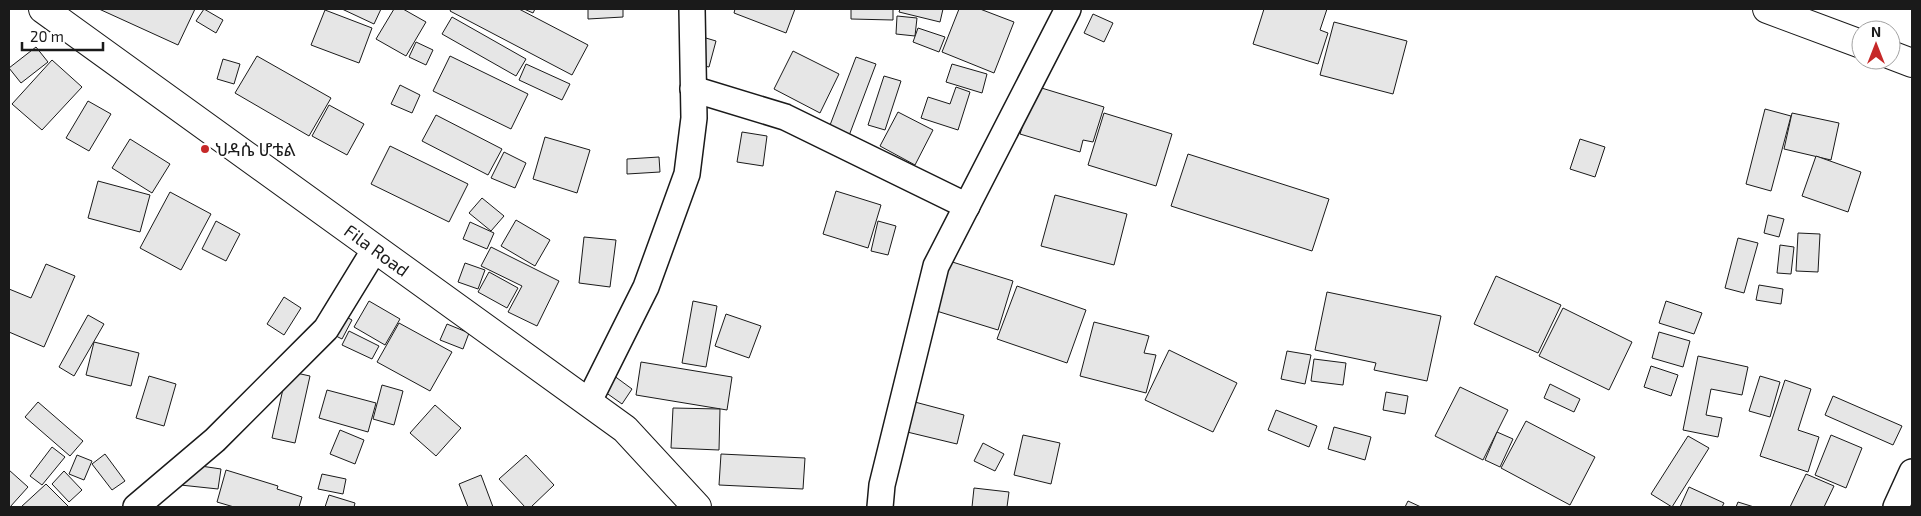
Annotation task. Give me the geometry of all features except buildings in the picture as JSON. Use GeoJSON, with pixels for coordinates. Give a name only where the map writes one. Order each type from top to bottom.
{"type":"FeatureCollection","features":[{"type":"Feature","properties":{"kind":"main road","name":"Fila Road"},"geometry":{"type":"LineString","coordinates":[[42,9],[625,429],[688,504]]}},
{"type":"Feature","properties":{"kind":"main road"},"geometry":{"type":"LineString","coordinates":[[1767,9],[1851,40]]}},
{"type":"Feature","properties":{"kind":"street"},"geometry":{"type":"LineString","coordinates":[[588,403],[646,287],[687,174],[694,118],[692,9]]}},
{"type":"Feature","properties":{"kind":"street"},"geometry":{"type":"LineString","coordinates":[[880,507],[882,485],[936,266],[1068,9]]}},
{"type":"Feature","properties":{"kind":"street"},"geometry":{"type":"LineString","coordinates":[[693,89],[785,117],[967,206]]}},
{"type":"Feature","properties":{"kind":"street"},"geometry":{"type":"LineString","coordinates":[[136,507],[215,440],[326,329],[375,249]]}},
{"type":"Feature","properties":{"kind":"street"},"geometry":{"type":"LineString","coordinates":[[1896,507],[1912,472]]}},
{"type":"Feature","properties":{"kind":"place","name":"ህዳሴ ሆቴል"},"geometry":{"type":"Point","coordinates":[205,149]}}]}
